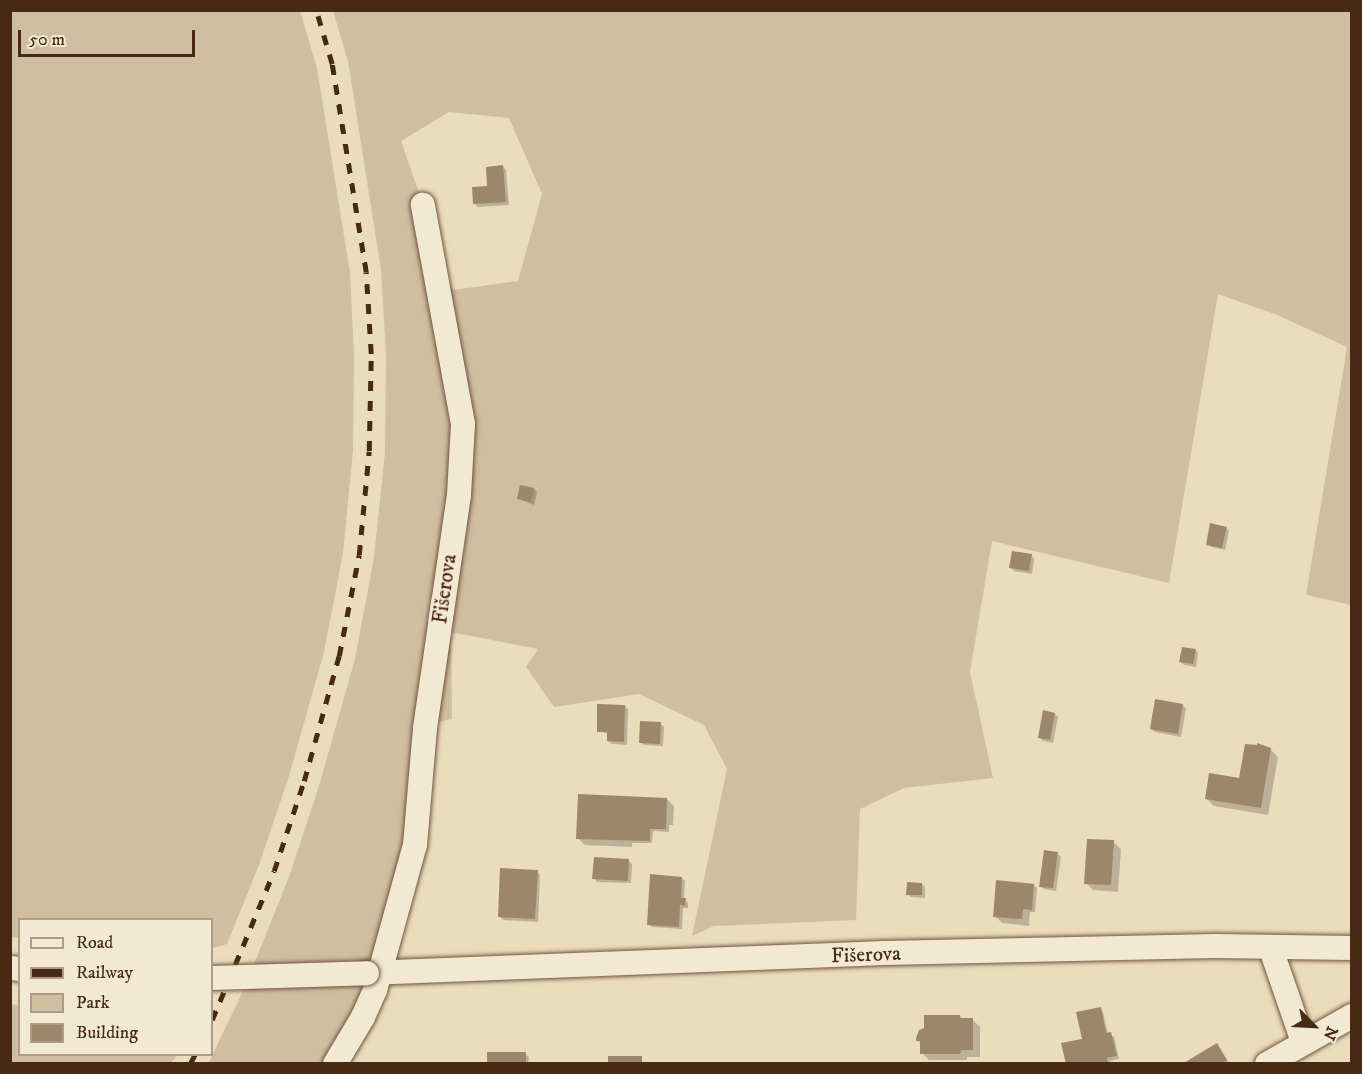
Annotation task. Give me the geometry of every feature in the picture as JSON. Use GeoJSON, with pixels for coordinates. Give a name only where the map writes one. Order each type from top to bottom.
{"type":"FeatureCollection","features":[{"type":"Feature","properties":{"kind":"street","name":"Fišerova"},"geometry":{"type":"LineString","coordinates":[[374,973],[415,845],[425,728],[459,495],[463,424],[423,205]]}},
{"type":"Feature","properties":{"kind":"street","name":"Fišerova"},"geometry":{"type":"LineString","coordinates":[[213,978],[884,953],[1215,946],[1271,949],[1352,948]]}},
{"type":"Feature","properties":{"kind":"street"},"geometry":{"type":"LineString","coordinates":[[1271,949],[1303,1042]]}},
{"type":"Feature","properties":{"kind":"street"},"geometry":{"type":"LineString","coordinates":[[335,1064],[363,1017],[374,973]]}},
{"type":"Feature","properties":{"kind":"street"},"geometry":{"type":"LineString","coordinates":[[1267,1064],[1352,1016]]}},
{"type":"Feature","properties":{"kind":"green space"},"geometry":{"type":"Polygon","coordinates":[[[11,10],[300,11],[317,68],[350,273],[354,355],[353,450],[343,553],[324,652],[289,776],[259,865],[227,944],[213,948],[213,918],[18,918],[18,938],[11,937],[11,10]]]}},
{"type":"Feature","properties":{"kind":"green space"},"geometry":{"type":"Polygon","coordinates":[[[333,11],[1351,11],[1351,605],[1306,595],[1347,347],[1275,314],[1218,294],[1169,583],[992,541],[970,672],[993,778],[904,788],[860,809],[856,920],[714,926],[692,936],[727,769],[704,725],[639,694],[554,707],[526,667],[538,649],[451,632],[452,719],[416,727],[410,837],[367,991],[329,1063],[208,1064],[244,989],[289,877],[319,786],[355,659],[374,557],[385,452],[386,354],[381,270],[348,61],[333,11]],[[449,112],[401,141],[453,290],[518,281],[542,194],[509,118],[449,112]]]}},
{"type":"Feature","properties":{"kind":"green space"},"geometry":{"type":"Polygon","coordinates":[[[10,1004],[18,1005],[18,1056],[176,1056],[171,1063],[11,1063],[10,1004]]]}},
{"type":"Feature","properties":{"kind":"building"},"geometry":{"type":"Polygon","coordinates":[[[503,165],[506,202],[473,204],[472,187],[487,186],[486,167],[503,165]]]}},
{"type":"Feature","properties":{"kind":"building"},"geometry":{"type":"Polygon","coordinates":[[[520,485],[534,488],[531,502],[517,499],[520,485]]]}},
{"type":"Feature","properties":{"kind":"building"},"geometry":{"type":"Polygon","coordinates":[[[1210,523],[1227,527],[1222,548],[1206,545],[1210,523]]]}},
{"type":"Feature","properties":{"kind":"building"},"geometry":{"type":"Polygon","coordinates":[[[1012,551],[1032,554],[1029,571],[1009,568],[1012,551]]]}},
{"type":"Feature","properties":{"kind":"building"},"geometry":{"type":"Polygon","coordinates":[[[1182,647],[1196,649],[1193,664],[1179,662],[1182,647]]]}},
{"type":"Feature","properties":{"kind":"building"},"geometry":{"type":"Polygon","coordinates":[[[1155,699],[1183,704],[1178,734],[1150,729],[1155,699]]]}},
{"type":"Feature","properties":{"kind":"building"},"geometry":{"type":"Polygon","coordinates":[[[597,704],[625,705],[624,742],[607,741],[607,732],[597,732],[597,704]]]}},
{"type":"Feature","properties":{"kind":"building"},"geometry":{"type":"Polygon","coordinates":[[[1043,710],[1055,713],[1050,740],[1038,738],[1043,710]]]}},
{"type":"Feature","properties":{"kind":"building"},"geometry":{"type":"Polygon","coordinates":[[[640,721],[661,722],[660,744],[639,743],[640,721]]]}},
{"type":"Feature","properties":{"kind":"building"},"geometry":{"type":"Polygon","coordinates":[[[1257,743],[1271,748],[1261,808],[1205,799],[1209,773],[1239,778],[1245,744],[1257,745],[1257,743]]]}},
{"type":"Feature","properties":{"kind":"building"},"geometry":{"type":"Polygon","coordinates":[[[578,794],[667,798],[666,829],[650,829],[650,841],[576,839],[578,794]]]}},
{"type":"Feature","properties":{"kind":"building"},"geometry":{"type":"Polygon","coordinates":[[[1087,839],[1114,840],[1111,885],[1084,884],[1087,839]]]}},
{"type":"Feature","properties":{"kind":"building"},"geometry":{"type":"Polygon","coordinates":[[[1044,850],[1058,852],[1053,888],[1039,887],[1044,850]]]}},
{"type":"Feature","properties":{"kind":"building"},"geometry":{"type":"Polygon","coordinates":[[[594,857],[629,859],[628,881],[592,879],[594,857]]]}},
{"type":"Feature","properties":{"kind":"building"},"geometry":{"type":"Polygon","coordinates":[[[500,868],[538,870],[535,919],[498,917],[500,868]]]}},
{"type":"Feature","properties":{"kind":"building"},"geometry":{"type":"Polygon","coordinates":[[[650,874],[682,877],[681,898],[686,898],[685,906],[680,905],[679,927],[647,925],[650,874]]]}},
{"type":"Feature","properties":{"kind":"building"},"geometry":{"type":"Polygon","coordinates":[[[996,880],[1034,884],[1032,910],[1023,909],[1022,919],[993,917],[996,880]]]}},
{"type":"Feature","properties":{"kind":"building"},"geometry":{"type":"Polygon","coordinates":[[[907,882],[922,883],[922,895],[906,895],[907,882]]]}},
{"type":"Feature","properties":{"kind":"building"},"geometry":{"type":"Polygon","coordinates":[[[1101,1007],[1106,1033],[1111,1032],[1117,1056],[1107,1058],[1108,1064],[1066,1064],[1061,1043],[1082,1039],[1076,1012],[1101,1007]]]}},
{"type":"Feature","properties":{"kind":"building"},"geometry":{"type":"Polygon","coordinates":[[[924,1015],[960,1015],[960,1018],[973,1018],[973,1050],[961,1050],[960,1054],[920,1054],[920,1041],[916,1041],[916,1038],[919,1030],[924,1028],[924,1015]]]}},
{"type":"Feature","properties":{"kind":"building"},"geometry":{"type":"Polygon","coordinates":[[[1217,1043],[1227,1060],[1220,1064],[1182,1064],[1217,1043]]]}},
{"type":"Feature","properties":{"kind":"building"},"geometry":{"type":"Polygon","coordinates":[[[487,1052],[526,1052],[526,1064],[487,1064],[487,1052]]]}},
{"type":"Feature","properties":{"kind":"building"},"geometry":{"type":"Polygon","coordinates":[[[608,1056],[642,1056],[642,1064],[608,1064],[608,1056]]]}},
{"type":"Feature","properties":{"kind":"railway"},"geometry":{"type":"LineString","coordinates":[[213,1018],[274,871],[304,781],[339,656],[359,555],[369,451],[371,354],[366,272],[332,64],[316,10]]}},
{"type":"Feature","properties":{"kind":"railway"},"geometry":{"type":"LineString","coordinates":[[190,1064],[194,1056]]}}]}
